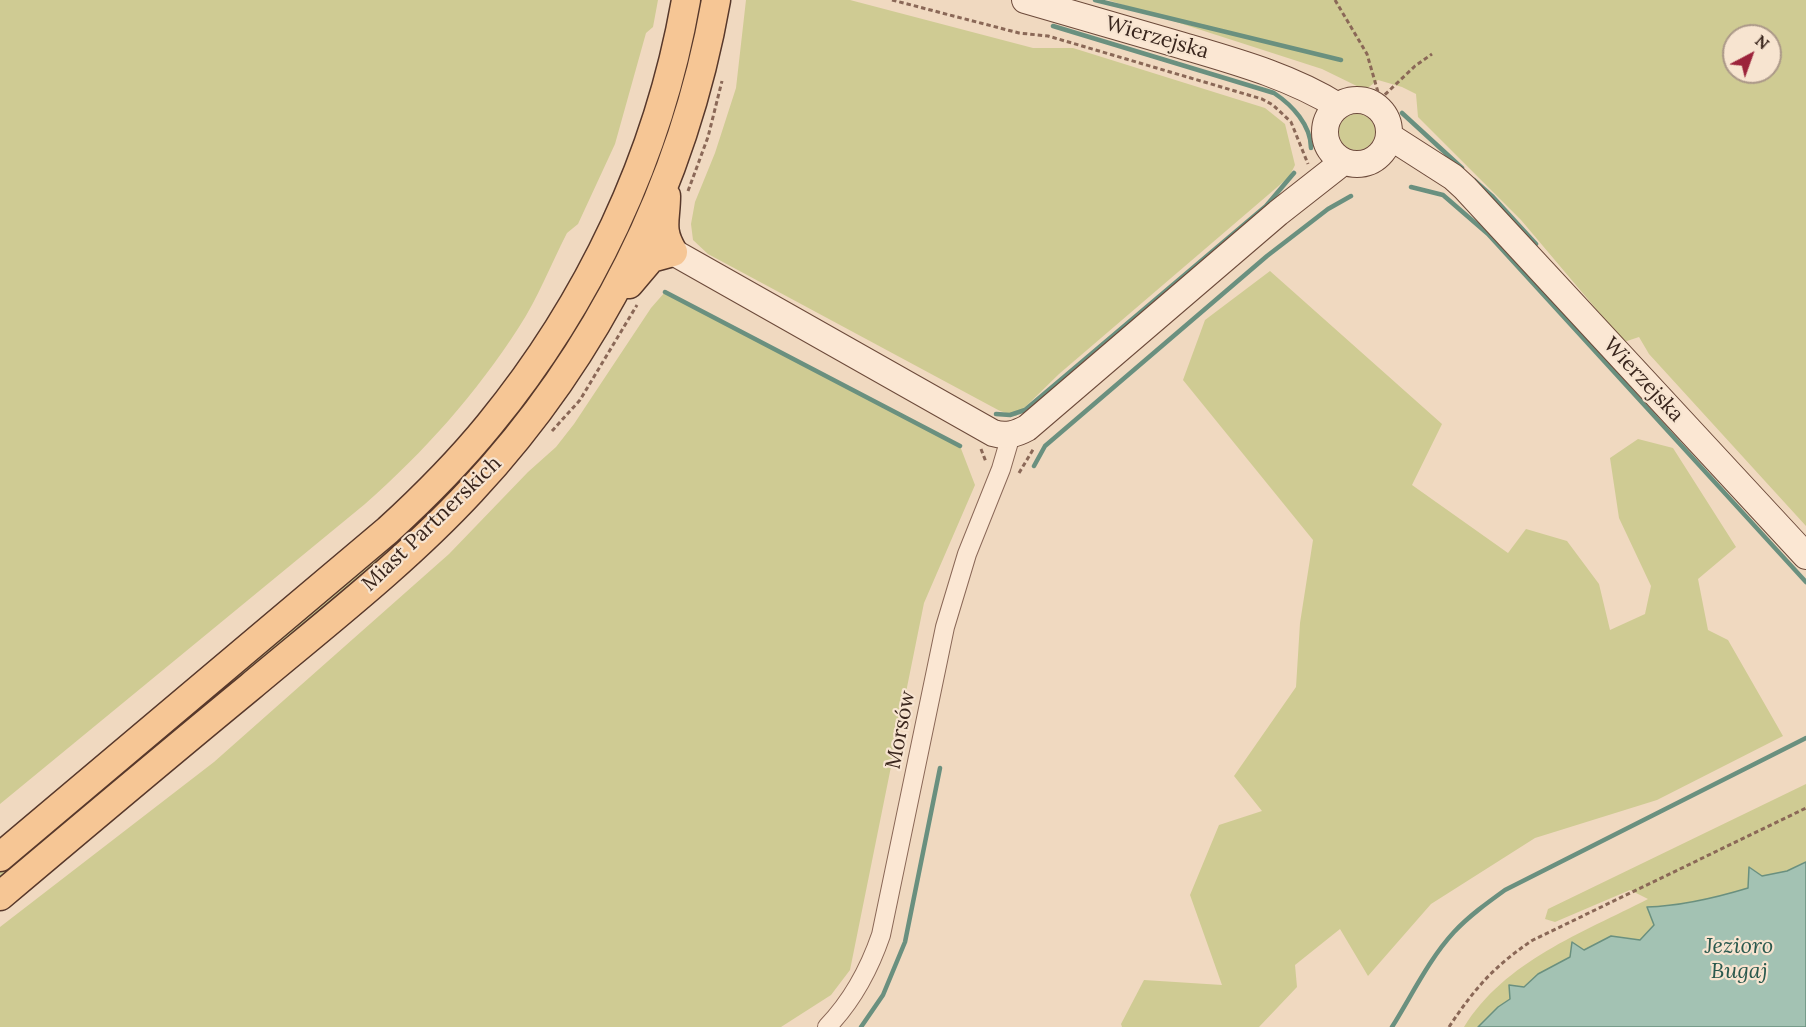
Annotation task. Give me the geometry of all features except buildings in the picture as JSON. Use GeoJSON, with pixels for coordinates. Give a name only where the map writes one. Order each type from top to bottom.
{"type":"FeatureCollection","features":[{"type":"Feature","properties":{"kind":"main road","name":"Miast Partnerskich"},"geometry":{"type":"LineString","coordinates":[[0,858],[388,530],[431,489],[489,425],[524,380],[562,324],[610,235],[652,132],[672,64],[686,0]]}},
{"type":"Feature","properties":{"kind":"main road","name":"Miast Partnerskich"},"geometry":{"type":"LineString","coordinates":[[0,896],[344,608],[444,518],[489,471],[529,423],[606,307],[637,248],[676,188],[716,0]]}},
{"type":"Feature","properties":{"kind":"main road"},"geometry":{"type":"LineString","coordinates":[[606,307],[651,258],[673,252],[665,238],[663,228],[676,188]]}},
{"type":"Feature","properties":{"kind":"street","name":"Wierzejska"},"geometry":{"type":"LineString","coordinates":[[1025,0],[1254,68],[1303,87],[1334,134]]}},
{"type":"Feature","properties":{"kind":"street"},"geometry":{"type":"LineString","coordinates":[[673,252],[993,433],[1011,435],[1028,428],[1278,213],[1312,167],[1356,100],[1377,102],[1386,119],[1383,147],[1361,165],[1334,134]]}},
{"type":"Feature","properties":{"kind":"street"},"geometry":{"type":"LineString","coordinates":[[1278,213],[1334,134]]}},
{"type":"Feature","properties":{"kind":"street","name":"Wierzejska"},"geometry":{"type":"LineString","coordinates":[[1383,147],[1453,177],[1806,555]]}},
{"type":"Feature","properties":{"kind":"street","name":"Morsów"},"geometry":{"type":"LineString","coordinates":[[827,1027],[852,998],[865,977],[881,935],[945,627],[968,554],[1001,469],[1011,435]]}},
{"type":"Feature","properties":{"kind":"path"},"geometry":{"type":"LineString","coordinates":[[892,0],[1019,33],[1048,36],[1262,99],[1273,105],[1291,122],[1305,160],[1312,167]]}},
{"type":"Feature","properties":{"kind":"path"},"geometry":{"type":"LineString","coordinates":[[1335,0],[1367,54],[1377,102]]}},
{"type":"Feature","properties":{"kind":"path"},"geometry":{"type":"LineString","coordinates":[[1377,102],[1415,66],[1432,54]]}},
{"type":"Feature","properties":{"kind":"path"},"geometry":{"type":"LineString","coordinates":[[676,188],[708,137],[720,97]]}},
{"type":"Feature","properties":{"kind":"path"},"geometry":{"type":"LineString","coordinates":[[1017,476],[1037,445]]}},
{"type":"Feature","properties":{"kind":"path"},"geometry":{"type":"LineString","coordinates":[[1449,1027],[1477,987],[1507,957],[1533,940],[1806,808]]}},
{"type":"Feature","properties":{"kind":"shaded area"},"geometry":{"type":"Polygon","coordinates":[[[0,0],[658,0],[653,27],[646,33],[615,144],[578,224],[567,233],[526,316],[467,399],[408,464],[365,504],[0,804],[0,0]]]}},
{"type":"Feature","properties":{"kind":"shaded area"},"geometry":{"type":"Polygon","coordinates":[[[695,0],[706,0],[696,46],[638,226],[532,404],[418,529],[0,884],[0,871],[41,836],[543,371],[695,0]]]}},
{"type":"Feature","properties":{"kind":"shaded area"},"geometry":{"type":"Polygon","coordinates":[[[746,0],[850,0],[1033,48],[1073,48],[1265,108],[1285,124],[1295,165],[1289,177],[1059,374],[1016,416],[1000,411],[708,254],[693,240],[691,224],[695,202],[715,153],[736,88],[746,0]]]}},
{"type":"Feature","properties":{"kind":"shaded area"},"geometry":{"type":"Polygon","coordinates":[[[1108,0],[1806,0],[1806,526],[1649,354],[1639,337],[1624,342],[1521,220],[1418,117],[1416,94],[1378,80],[1365,90],[1322,69],[1108,0]]]}},
{"type":"Feature","properties":{"kind":"shaded area"},"geometry":{"type":"Polygon","coordinates":[[[1357,114],[1369,120],[1375,132],[1369,144],[1357,150],[1345,144],[1339,132],[1345,120],[1357,114]]]}},
{"type":"Feature","properties":{"kind":"shaded area"},"geometry":{"type":"Polygon","coordinates":[[[1270,271],[1442,424],[1412,485],[1508,553],[1526,529],[1567,541],[1599,584],[1610,630],[1645,614],[1651,586],[1619,518],[1610,458],[1638,439],[1673,448],[1736,547],[1698,579],[1708,630],[1728,640],[1783,736],[1657,800],[1535,838],[1431,904],[1368,976],[1340,929],[1295,965],[1297,987],[1259,1027],[1122,1027],[1121,1024],[1144,980],[1222,985],[1190,895],[1219,825],[1262,811],[1234,776],[1296,687],[1300,623],[1313,540],[1183,380],[1205,320],[1270,271]]]}},
{"type":"Feature","properties":{"kind":"shaded area"},"geometry":{"type":"Polygon","coordinates":[[[665,292],[960,446],[975,485],[924,603],[850,970],[831,995],[781,1027],[0,1027],[0,927],[214,762],[449,554],[528,472],[556,447],[574,424],[651,308],[665,292]]]}},
{"type":"Feature","properties":{"kind":"shaded area"},"geometry":{"type":"Polygon","coordinates":[[[1806,784],[1806,862],[1787,871],[1762,876],[1750,867],[1748,888],[1698,901],[1648,907],[1655,925],[1640,940],[1611,936],[1538,974],[1478,1027],[1464,1027],[1481,1004],[1523,966],[1572,937],[1648,899],[1630,890],[1555,922],[1545,919],[1548,909],[1806,784]]]}},
{"type":"Feature","properties":{"kind":"water","name":"Jezioro Bugaj"},"geometry":{"type":"Polygon","coordinates":[[[1806,862],[1806,1027],[1478,1027],[1498,1007],[1510,999],[1509,985],[1524,987],[1538,974],[1570,957],[1572,942],[1584,950],[1611,936],[1640,940],[1654,925],[1647,907],[1698,901],[1748,888],[1749,867],[1762,876],[1787,871],[1806,862]]]}},
{"type":"Feature","properties":{"kind":"waterway"},"geometry":{"type":"LineString","coordinates":[[1095,0],[1341,60]]}},
{"type":"Feature","properties":{"kind":"waterway"},"geometry":{"type":"LineString","coordinates":[[1053,26],[1274,93],[1299,116],[1308,131],[1311,148]]}},
{"type":"Feature","properties":{"kind":"waterway"},"geometry":{"type":"LineString","coordinates":[[1402,113],[1462,168]]}},
{"type":"Feature","properties":{"kind":"waterway"},"geometry":{"type":"LineString","coordinates":[[996,414],[1010,415],[1025,410],[1266,206],[1294,173]]}},
{"type":"Feature","properties":{"kind":"waterway"},"geometry":{"type":"LineString","coordinates":[[1474,180],[1493,197],[1536,244]]}},
{"type":"Feature","properties":{"kind":"waterway"},"geometry":{"type":"LineString","coordinates":[[1411,187],[1443,195],[1488,234],[1806,582]]}},
{"type":"Feature","properties":{"kind":"waterway"},"geometry":{"type":"LineString","coordinates":[[1034,466],[1045,446],[1267,256],[1328,209],[1351,196]]}},
{"type":"Feature","properties":{"kind":"waterway"},"geometry":{"type":"LineString","coordinates":[[665,292],[960,446]]}},
{"type":"Feature","properties":{"kind":"waterway"},"geometry":{"type":"LineString","coordinates":[[1392,1027],[1429,965],[1454,932],[1505,890],[1806,738]]}},
{"type":"Feature","properties":{"kind":"waterway"},"geometry":{"type":"LineString","coordinates":[[861,1027],[883,995],[905,942],[940,768]]}}]}
